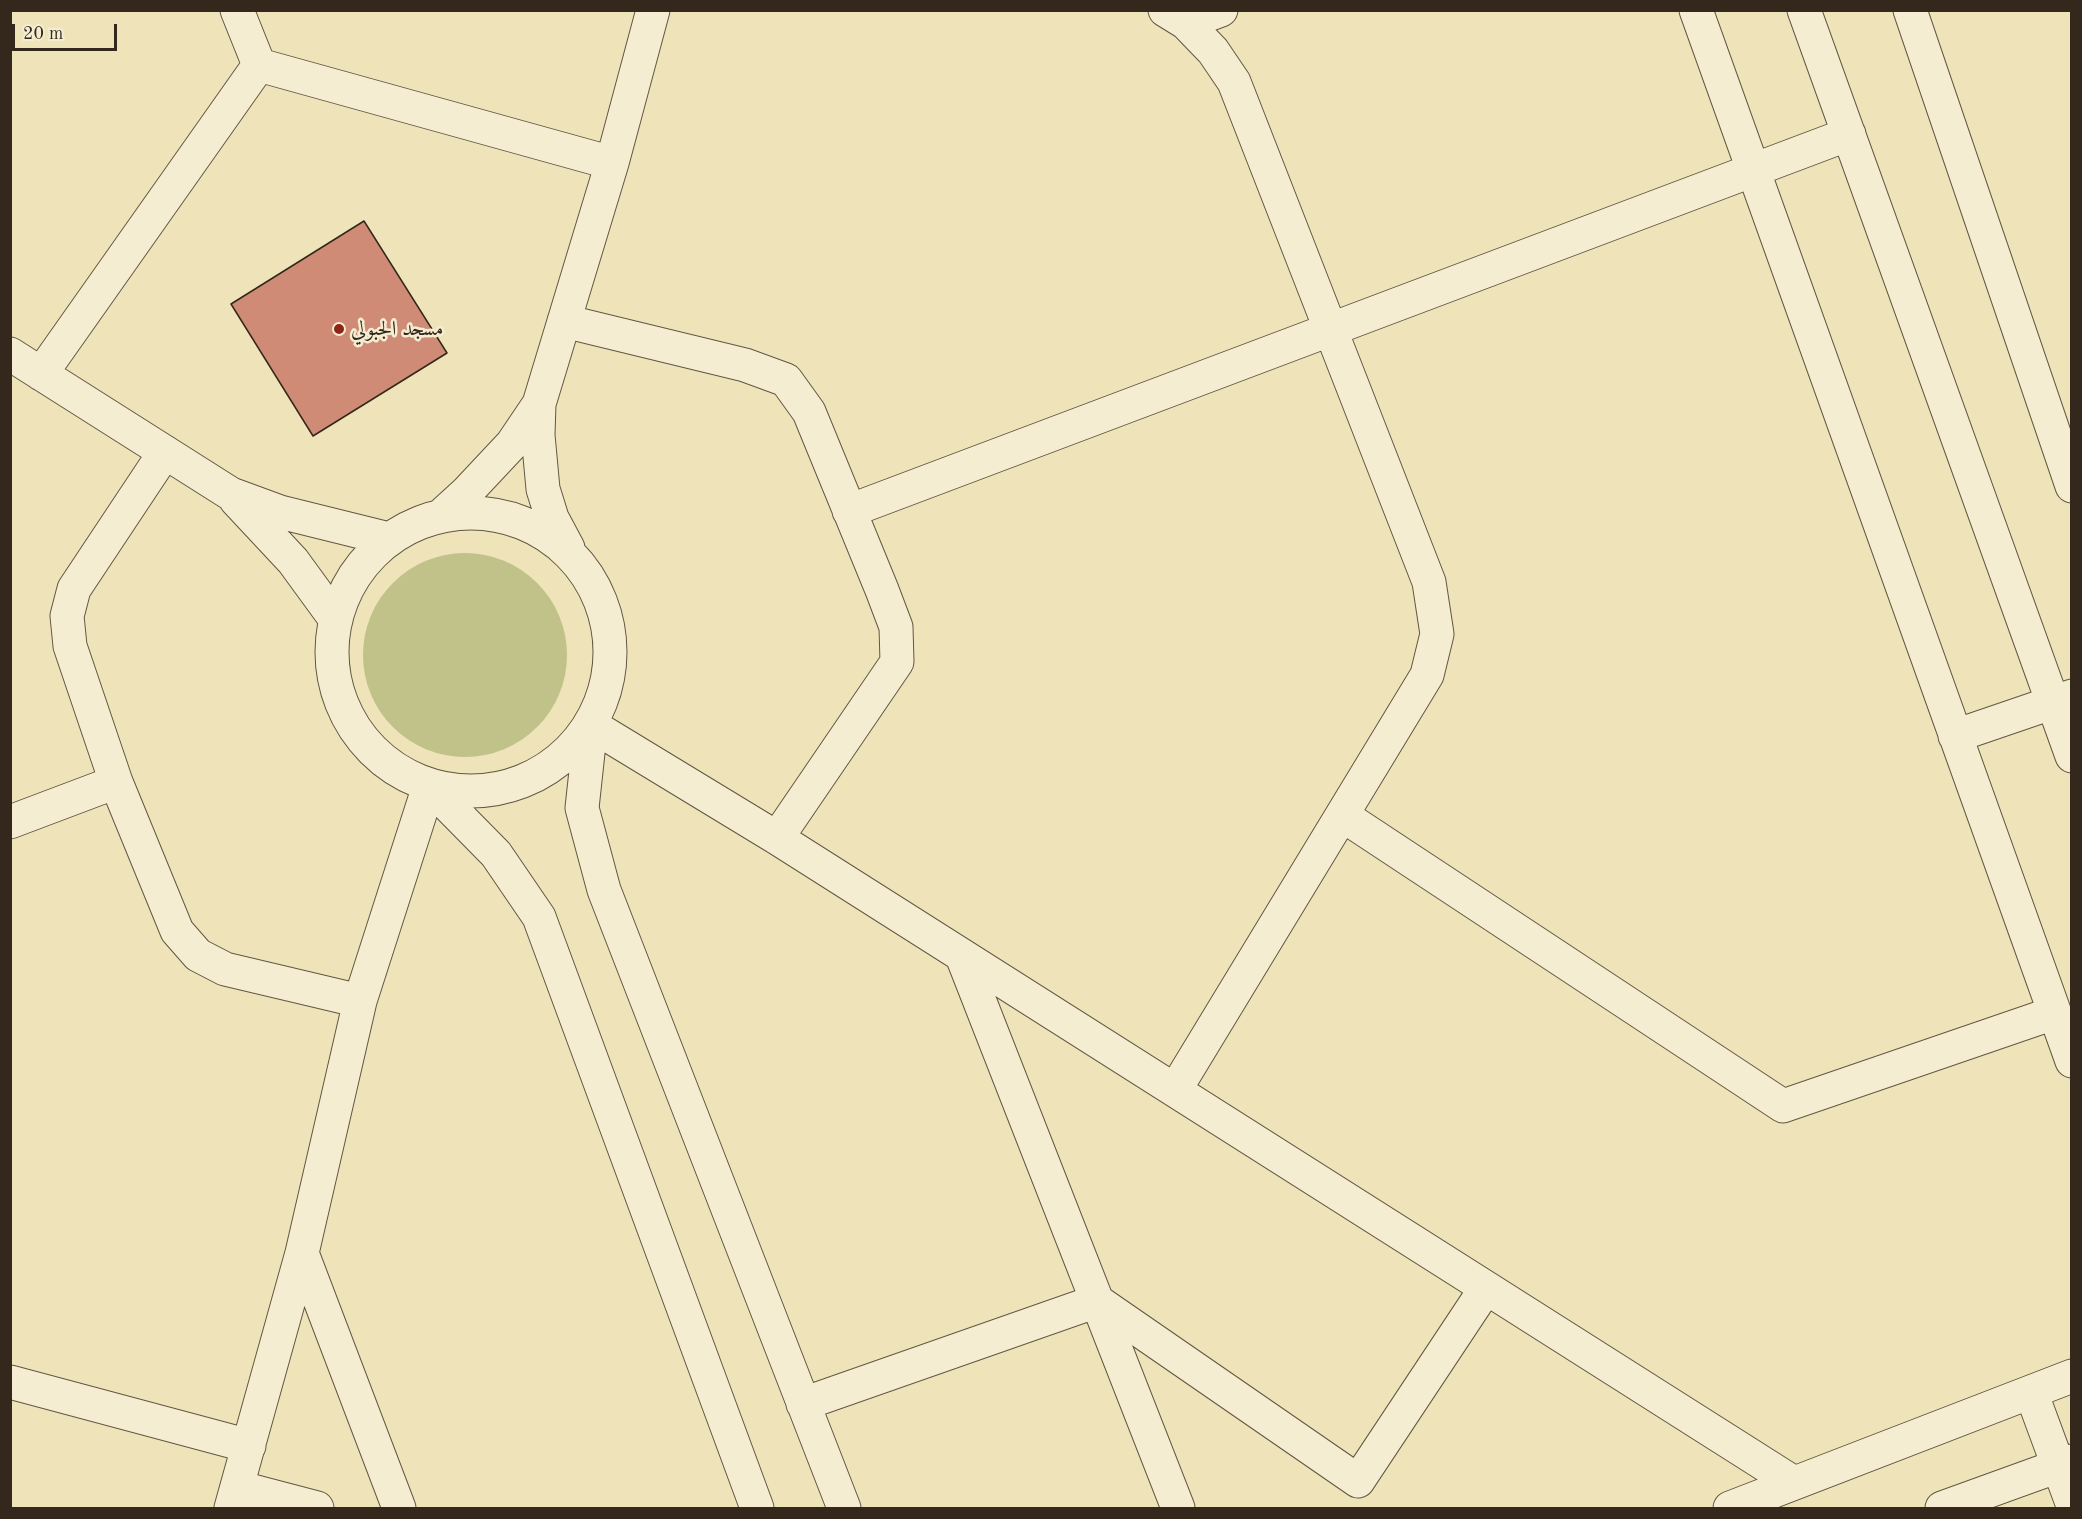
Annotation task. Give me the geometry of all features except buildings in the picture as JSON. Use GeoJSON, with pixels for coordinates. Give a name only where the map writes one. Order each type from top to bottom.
{"type":"FeatureCollection","features":[{"type":"Feature","properties":{"kind":"street"},"geometry":{"type":"LineString","coordinates":[[237,10],[259,65]]}},
{"type":"Feature","properties":{"kind":"street"},"geometry":{"type":"LineString","coordinates":[[653,10],[612,163],[539,404],[538,435],[543,489],[552,518],[570,552],[597,590],[610,635],[608,682],[591,725],[582,808],[604,890],[844,1509]]}},
{"type":"Feature","properties":{"kind":"street"},"geometry":{"type":"LineString","coordinates":[[1175,17],[1221,10]]}},
{"type":"Feature","properties":{"kind":"street"},"geometry":{"type":"LineString","coordinates":[[1696,10],[2072,1061]]}},
{"type":"Feature","properties":{"kind":"street"},"geometry":{"type":"LineString","coordinates":[[1804,10],[2062,700],[2072,756]]}},
{"type":"Feature","properties":{"kind":"street"},"geometry":{"type":"LineString","coordinates":[[1910,10],[2072,486]]}},
{"type":"Feature","properties":{"kind":"street"},"geometry":{"type":"LineString","coordinates":[[1175,17],[1213,51],[1234,82],[1429,582],[1437,634],[1427,675],[1175,1090]]}},
{"type":"Feature","properties":{"kind":"street"},"geometry":{"type":"LineString","coordinates":[[259,65],[612,163]]}},
{"type":"Feature","properties":{"kind":"street"},"geometry":{"type":"LineString","coordinates":[[41,374],[259,65]]}},
{"type":"Feature","properties":{"kind":"street"},"geometry":{"type":"LineString","coordinates":[[849,511],[1849,134]]}},
{"type":"Feature","properties":{"kind":"street"},"geometry":{"type":"LineString","coordinates":[[564,321],[745,365],[786,380],[809,412],[896,627],[897,662],[777,838]]}},
{"type":"Feature","properties":{"kind":"street"},"geometry":{"type":"LineString","coordinates":[[10,354],[231,494],[280,512],[389,539]]}},
{"type":"Feature","properties":{"kind":"street"},"geometry":{"type":"LineString","coordinates":[[442,514],[474,485],[512,444],[539,404]]}},
{"type":"Feature","properties":{"kind":"street"},"geometry":{"type":"LineString","coordinates":[[165,453],[74,589],[67,616],[70,646],[116,783],[177,932],[198,955],[225,969],[360,1002]]}},
{"type":"Feature","properties":{"kind":"street"},"geometry":{"type":"LineString","coordinates":[[231,494],[293,561],[336,620]]}},
{"type":"Feature","properties":{"kind":"street"},"geometry":{"type":"LineString","coordinates":[[570,552],[533,525],[488,512],[442,514],[400,530],[364,559],[340,598],[330,644],[336,689],[355,731],[387,764],[429,786],[496,854],[539,917],[757,1509]]}},
{"type":"Feature","properties":{"kind":"street"},"geometry":{"type":"LineString","coordinates":[[1955,735],[2062,700]]}},
{"type":"Feature","properties":{"kind":"street"},"geometry":{"type":"LineString","coordinates":[[591,725],[777,838],[1794,1484]]}},
{"type":"Feature","properties":{"kind":"street"},"geometry":{"type":"LineString","coordinates":[[429,786],[475,793],[520,783],[561,760],[591,725]]}},
{"type":"Feature","properties":{"kind":"street"},"geometry":{"type":"LineString","coordinates":[[10,822],[116,783]]}},
{"type":"Feature","properties":{"kind":"street"},"geometry":{"type":"LineString","coordinates":[[317,1509],[234,1498],[302,1253],[360,1002],[429,786]]}},
{"type":"Feature","properties":{"kind":"street"},"geometry":{"type":"LineString","coordinates":[[1342,815],[1783,1106],[2054,1013]]}},
{"type":"Feature","properties":{"kind":"street"},"geometry":{"type":"LineString","coordinates":[[962,956],[1178,1509]]}},
{"type":"Feature","properties":{"kind":"street"},"geometry":{"type":"LineString","coordinates":[[302,1253],[399,1509]]}},
{"type":"Feature","properties":{"kind":"street"},"geometry":{"type":"LineString","coordinates":[[1097,1302],[1358,1481],[1486,1288]]}},
{"type":"Feature","properties":{"kind":"street"},"geometry":{"type":"LineString","coordinates":[[803,1404],[1097,1302]]}},
{"type":"Feature","properties":{"kind":"street"},"geometry":{"type":"LineString","coordinates":[[1730,1509],[2072,1376]]}},
{"type":"Feature","properties":{"kind":"street"},"geometry":{"type":"LineString","coordinates":[[10,1382],[249,1446]]}},
{"type":"Feature","properties":{"kind":"street"},"geometry":{"type":"LineString","coordinates":[[2031,1392],[2065,1463],[2072,1503]]}},
{"type":"Feature","properties":{"kind":"street"},"geometry":{"type":"LineString","coordinates":[[1942,1509],[2065,1463]]}},
{"type":"Feature","properties":{"kind":"green space"},"geometry":{"type":"Polygon","coordinates":[[[465,553],[485,555],[513,565],[530,576],[544,590],[559,616],[565,635],[567,655],[565,675],[555,703],[544,720],[530,734],[504,749],[485,755],[465,757],[445,755],[417,745],[400,734],[386,720],[371,694],[365,675],[363,655],[365,635],[375,607],[386,590],[400,576],[426,561],[445,555],[465,553]]]}},
{"type":"Feature","properties":{"kind":"place","name":"مسجد الجبولي"},"geometry":{"type":"Point","coordinates":[339,329]}}]}
